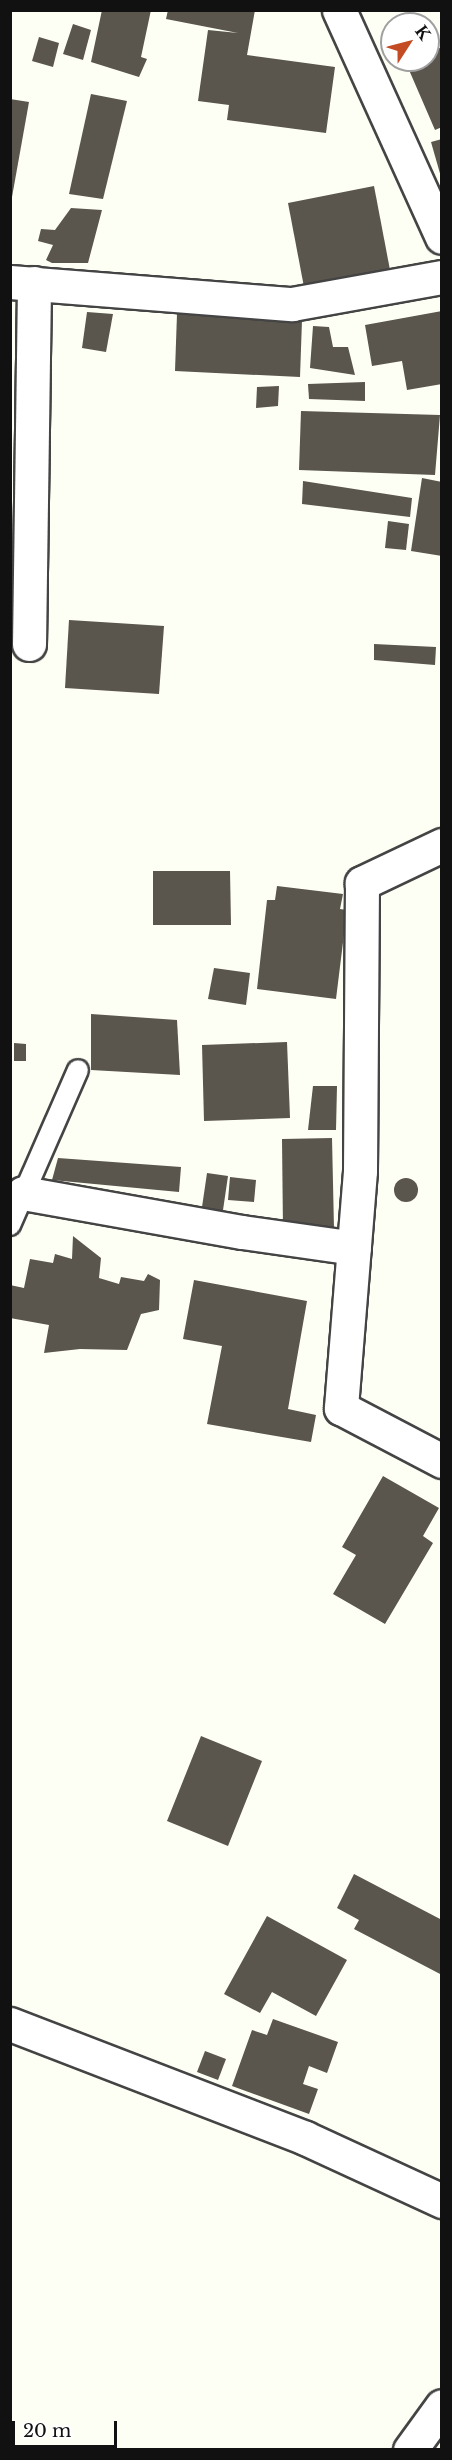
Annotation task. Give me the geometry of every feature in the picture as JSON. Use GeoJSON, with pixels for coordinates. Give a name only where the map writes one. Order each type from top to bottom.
{"type":"FeatureCollection","features":[{"type":"Feature","properties":{"kind":"street"},"geometry":{"type":"LineString","coordinates":[[339,10],[441,237]]}},
{"type":"Feature","properties":{"kind":"street"},"geometry":{"type":"LineString","coordinates":[[28,644],[22,283],[292,304],[441,277]]}},
{"type":"Feature","properties":{"kind":"street"},"geometry":{"type":"LineString","coordinates":[[441,845],[362,883],[360,1172],[341,1408],[441,1461]]}},
{"type":"Feature","properties":{"kind":"street"},"geometry":{"type":"LineString","coordinates":[[23,1193],[242,1232],[354,1248]]}},
{"type":"Feature","properties":{"kind":"street"},"geometry":{"type":"LineString","coordinates":[[10,2024],[305,2138],[441,2201]]}},
{"type":"Feature","properties":{"kind":"street"},"geometry":{"type":"LineString","coordinates":[[410,2450],[441,2406]]}},
{"type":"Feature","properties":{"kind":"lane"},"geometry":{"type":"LineString","coordinates":[[10,1225],[78,1070]]}},
{"type":"Feature","properties":{"kind":"building"},"geometry":{"type":"Polygon","coordinates":[[[102,10],[151,10],[141,57],[147,59],[139,77],[91,62],[102,10]]]}},
{"type":"Feature","properties":{"kind":"building"},"geometry":{"type":"Polygon","coordinates":[[[168,10],[255,10],[247,55],[335,67],[326,133],[227,120],[229,105],[198,101],[208,30],[238,33],[166,19],[168,10]]]}},
{"type":"Feature","properties":{"kind":"building"},"geometry":{"type":"Polygon","coordinates":[[[73,24],[91,30],[83,60],[63,54],[73,24]]]}},
{"type":"Feature","properties":{"kind":"building"},"geometry":{"type":"Polygon","coordinates":[[[39,37],[59,43],[53,67],[32,61],[39,37]]]}},
{"type":"Feature","properties":{"kind":"building"},"geometry":{"type":"Polygon","coordinates":[[[442,47],[442,127],[435,130],[410,72],[440,72],[440,48],[442,47]]]}},
{"type":"Feature","properties":{"kind":"building"},"geometry":{"type":"Polygon","coordinates":[[[91,94],[127,101],[103,199],[69,194],[91,94]]]}},
{"type":"Feature","properties":{"kind":"building"},"geometry":{"type":"Polygon","coordinates":[[[10,99],[29,102],[12,197],[10,197],[10,99]]]}},
{"type":"Feature","properties":{"kind":"building"},"geometry":{"type":"Polygon","coordinates":[[[442,139],[442,177],[441,177],[431,142],[442,139]]]}},
{"type":"Feature","properties":{"kind":"building"},"geometry":{"type":"Polygon","coordinates":[[[374,186],[390,270],[304,287],[288,203],[374,186]]]}},
{"type":"Feature","properties":{"kind":"building"},"geometry":{"type":"Polygon","coordinates":[[[71,208],[102,210],[88,263],[52,263],[46,260],[53,245],[38,241],[41,229],[55,230],[71,208]]]}},
{"type":"Feature","properties":{"kind":"building"},"geometry":{"type":"Polygon","coordinates":[[[442,311],[442,384],[407,390],[402,361],[372,366],[365,325],[442,311]]]}},
{"type":"Feature","properties":{"kind":"building"},"geometry":{"type":"Polygon","coordinates":[[[87,312],[113,314],[106,352],[82,348],[87,312]]]}},
{"type":"Feature","properties":{"kind":"building"},"geometry":{"type":"Polygon","coordinates":[[[177,314],[302,320],[300,377],[175,371],[177,314]]]}},
{"type":"Feature","properties":{"kind":"building"},"geometry":{"type":"Polygon","coordinates":[[[313,326],[329,327],[333,347],[348,347],[355,375],[310,368],[313,326]]]}},
{"type":"Feature","properties":{"kind":"building"},"geometry":{"type":"Polygon","coordinates":[[[365,382],[365,401],[309,399],[308,384],[365,382]]]}},
{"type":"Feature","properties":{"kind":"building"},"geometry":{"type":"Polygon","coordinates":[[[279,386],[278,406],[256,408],[257,387],[279,386]]]}},
{"type":"Feature","properties":{"kind":"building"},"geometry":{"type":"Polygon","coordinates":[[[301,411],[440,415],[435,475],[299,470],[301,411]]]}},
{"type":"Feature","properties":{"kind":"building"},"geometry":{"type":"Polygon","coordinates":[[[422,478],[442,482],[442,556],[411,551],[422,478]]]}},
{"type":"Feature","properties":{"kind":"building"},"geometry":{"type":"Polygon","coordinates":[[[303,481],[412,498],[410,517],[302,504],[303,481]]]}},
{"type":"Feature","properties":{"kind":"building"},"geometry":{"type":"Polygon","coordinates":[[[388,521],[409,524],[406,550],[385,548],[388,521]]]}},
{"type":"Feature","properties":{"kind":"building"},"geometry":{"type":"Polygon","coordinates":[[[69,620],[164,626],[159,694],[65,688],[69,620]]]}},
{"type":"Feature","properties":{"kind":"building"},"geometry":{"type":"Polygon","coordinates":[[[374,644],[436,647],[435,665],[374,660],[374,644]]]}},
{"type":"Feature","properties":{"kind":"building"},"geometry":{"type":"Polygon","coordinates":[[[153,871],[230,871],[231,925],[153,925],[153,871]]]}},
{"type":"Feature","properties":{"kind":"building"},"geometry":{"type":"Polygon","coordinates":[[[277,886],[343,894],[340,909],[347,910],[336,999],[257,989],[267,900],[275,900],[277,886]]]}},
{"type":"Feature","properties":{"kind":"building"},"geometry":{"type":"Polygon","coordinates":[[[214,968],[250,973],[246,1005],[208,999],[214,968]]]}},
{"type":"Feature","properties":{"kind":"building"},"geometry":{"type":"Polygon","coordinates":[[[91,1014],[177,1020],[180,1075],[91,1070],[91,1014]]]}},
{"type":"Feature","properties":{"kind":"building"},"geometry":{"type":"Polygon","coordinates":[[[287,1042],[290,1118],[204,1121],[202,1045],[287,1042]]]}},
{"type":"Feature","properties":{"kind":"building"},"geometry":{"type":"Polygon","coordinates":[[[14,1043],[26,1044],[26,1061],[14,1061],[14,1043]]]}},
{"type":"Feature","properties":{"kind":"building"},"geometry":{"type":"Polygon","coordinates":[[[313,1086],[337,1086],[336,1130],[308,1130],[313,1086]]]}},
{"type":"Feature","properties":{"kind":"building"},"geometry":{"type":"Polygon","coordinates":[[[332,1138],[334,1229],[283,1230],[282,1139],[332,1138]]]}},
{"type":"Feature","properties":{"kind":"building"},"geometry":{"type":"Polygon","coordinates":[[[58,1158],[181,1167],[179,1192],[52,1180],[58,1158]]]}},
{"type":"Feature","properties":{"kind":"building"},"geometry":{"type":"Polygon","coordinates":[[[207,1173],[228,1176],[222,1217],[201,1214],[207,1173]]]}},
{"type":"Feature","properties":{"kind":"building"},"geometry":{"type":"Polygon","coordinates":[[[230,1177],[256,1180],[254,1202],[228,1200],[230,1177]]]}},
{"type":"Feature","properties":{"kind":"building"},"geometry":{"type":"Polygon","coordinates":[[[406,1178],[411,1179],[417,1185],[417,1195],[411,1201],[406,1202],[401,1201],[395,1195],[394,1190],[395,1185],[401,1179],[406,1178]]]}},
{"type":"Feature","properties":{"kind":"building"},"geometry":{"type":"Polygon","coordinates":[[[73,1236],[101,1258],[99,1278],[119,1284],[121,1277],[144,1281],[148,1274],[160,1280],[159,1310],[141,1314],[127,1350],[80,1349],[44,1353],[49,1325],[10,1318],[10,1285],[24,1288],[30,1259],[53,1263],[55,1254],[72,1259],[73,1236]]]}},
{"type":"Feature","properties":{"kind":"building"},"geometry":{"type":"Polygon","coordinates":[[[194,1280],[307,1301],[288,1409],[316,1415],[311,1442],[207,1424],[222,1346],[183,1339],[194,1280]]]}},
{"type":"Feature","properties":{"kind":"building"},"geometry":{"type":"Polygon","coordinates":[[[383,1476],[439,1508],[423,1536],[433,1543],[385,1624],[333,1594],[356,1555],[342,1547],[383,1476]]]}},
{"type":"Feature","properties":{"kind":"building"},"geometry":{"type":"Polygon","coordinates":[[[201,1736],[262,1761],[228,1846],[167,1821],[201,1736]]]}},
{"type":"Feature","properties":{"kind":"building"},"geometry":{"type":"Polygon","coordinates":[[[354,1874],[442,1920],[442,1975],[354,1929],[359,1920],[337,1908],[354,1874]]]}},
{"type":"Feature","properties":{"kind":"building"},"geometry":{"type":"Polygon","coordinates":[[[267,1916],[347,1960],[316,2016],[272,1992],[260,2013],[224,1994],[267,1916]]]}},
{"type":"Feature","properties":{"kind":"building"},"geometry":{"type":"Polygon","coordinates":[[[273,2019],[338,2042],[327,2073],[309,2066],[303,2084],[318,2089],[309,2114],[232,2086],[252,2030],[267,2035],[273,2019]]]}},
{"type":"Feature","properties":{"kind":"building"},"geometry":{"type":"Polygon","coordinates":[[[205,2051],[226,2059],[218,2080],[197,2072],[205,2051]]]}}]}
